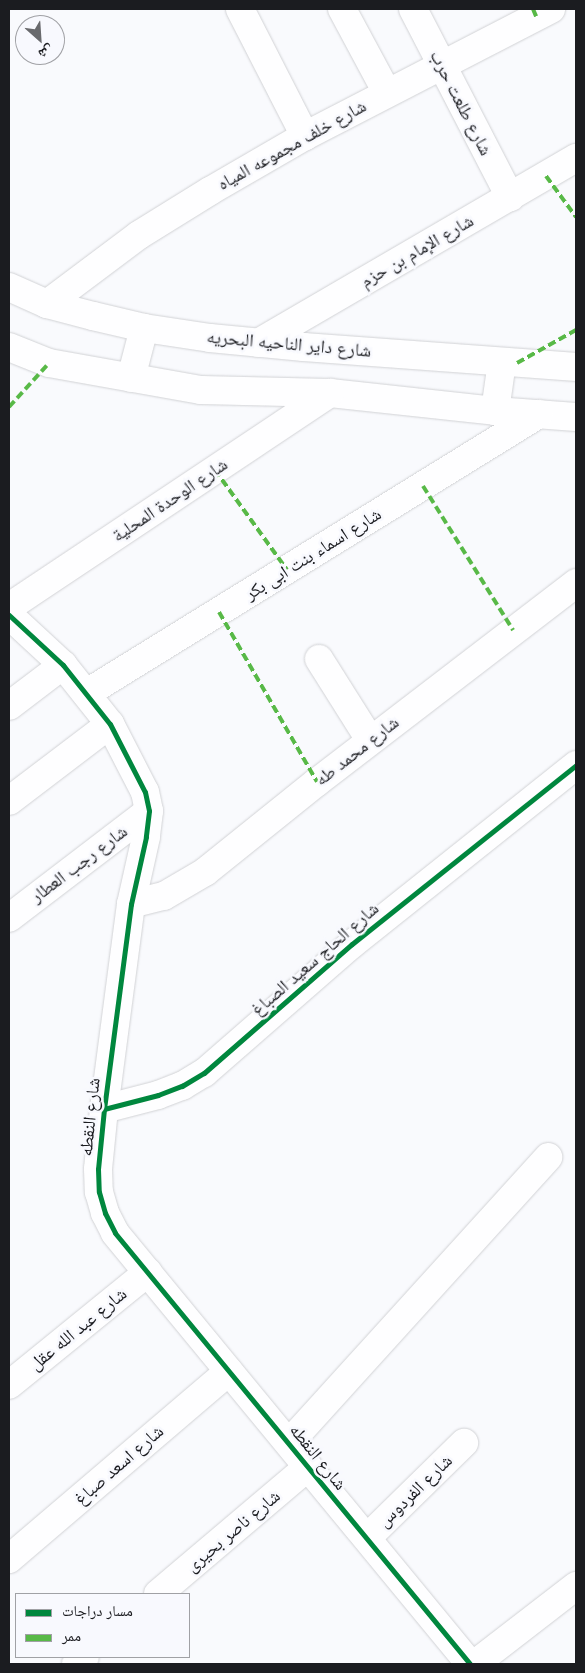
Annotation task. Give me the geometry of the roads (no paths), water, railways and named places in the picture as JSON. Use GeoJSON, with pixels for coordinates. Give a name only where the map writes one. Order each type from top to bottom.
{"type":"FeatureCollection","features":[{"type":"Feature","properties":{"kind":"street"},"geometry":{"type":"LineString","coordinates":[[342,9],[387,93]]}},
{"type":"Feature","properties":{"kind":"street","name":"شارع طلعت حرب"},"geometry":{"type":"LineString","coordinates":[[412,9],[510,197]]}},
{"type":"Feature","properties":{"kind":"street","name":"شارع خلف مجموعه المياه"},"geometry":{"type":"LineString","coordinates":[[47,304],[139,235],[305,136],[551,9]]}},
{"type":"Feature","properties":{"kind":"street"},"geometry":{"type":"LineString","coordinates":[[247,11],[305,136]]}},
{"type":"Feature","properties":{"kind":"street","name":"شارع الإمام بن حزم"},"geometry":{"type":"LineString","coordinates":[[258,343],[576,158]]}},
{"type":"Feature","properties":{"kind":"street","name":"شارع داير الناحيه البحريه"},"geometry":{"type":"LineString","coordinates":[[9,287],[47,304],[144,328],[258,343],[576,367]]}},
{"type":"Feature","properties":{"kind":"street"},"geometry":{"type":"LineString","coordinates":[[131,378],[144,328]]}},
{"type":"Feature","properties":{"kind":"street"},"geometry":{"type":"LineString","coordinates":[[9,346],[49,362],[201,390],[330,393],[495,411],[576,417]]}},
{"type":"Feature","properties":{"kind":"street"},"geometry":{"type":"LineString","coordinates":[[495,411],[502,362]]}},
{"type":"Feature","properties":{"kind":"street","name":"شارع الوحدة المحلية"},"geometry":{"type":"LineString","coordinates":[[9,608],[330,393]]}},
{"type":"Feature","properties":{"kind":"street","name":"شارع اسماء بنت ابى بكر"},"geometry":{"type":"LineString","coordinates":[[87,693],[539,414]]}},
{"type":"Feature","properties":{"kind":"street","name":"شارع محمد طه"},"geometry":{"type":"LineString","coordinates":[[131,904],[164,896],[192,881],[370,740],[576,583]]}},
{"type":"Feature","properties":{"kind":"street","name":"شارع النقطه"},"geometry":{"type":"LineString","coordinates":[[9,615],[63,665],[110,724],[145,792],[149,811],[146,837],[131,904],[104,1108],[98,1170],[99,1192],[105,1213],[115,1233],[470,1664]]}},
{"type":"Feature","properties":{"kind":"street"},"geometry":{"type":"LineString","coordinates":[[319,659],[370,740]]}},
{"type":"Feature","properties":{"kind":"street"},"geometry":{"type":"LineString","coordinates":[[9,706],[63,665]]}},
{"type":"Feature","properties":{"kind":"street"},"geometry":{"type":"LineString","coordinates":[[9,801],[110,724]]}},
{"type":"Feature","properties":{"kind":"street","name":"شارع الحاج سعيد الصباغ"},"geometry":{"type":"LineString","coordinates":[[104,1108],[158,1095],[182,1086],[204,1073],[360,938],[576,764]]}},
{"type":"Feature","properties":{"kind":"street","name":"شارع رجب العطار"},"geometry":{"type":"LineString","coordinates":[[9,918],[149,811]]}},
{"type":"Feature","properties":{"kind":"street"},"geometry":{"type":"LineString","coordinates":[[288,1443],[548,1157]]}},
{"type":"Feature","properties":{"kind":"street","name":"شارع عبد الله عقل"},"geometry":{"type":"LineString","coordinates":[[9,1385],[148,1272]]}},
{"type":"Feature","properties":{"kind":"street","name":"شارع اسعد صباغ"},"geometry":{"type":"LineString","coordinates":[[9,1559],[229,1371]]}},
{"type":"Feature","properties":{"kind":"street","name":"شارع الفردوس"},"geometry":{"type":"LineString","coordinates":[[367,1538],[464,1443]]}},
{"type":"Feature","properties":{"kind":"street","name":"شارع ناصر بحيرى"},"geometry":{"type":"LineString","coordinates":[[159,1593],[308,1467]]}},
{"type":"Feature","properties":{"kind":"street"},"geometry":{"type":"LineString","coordinates":[[475,1664],[576,1586]]}}]}
